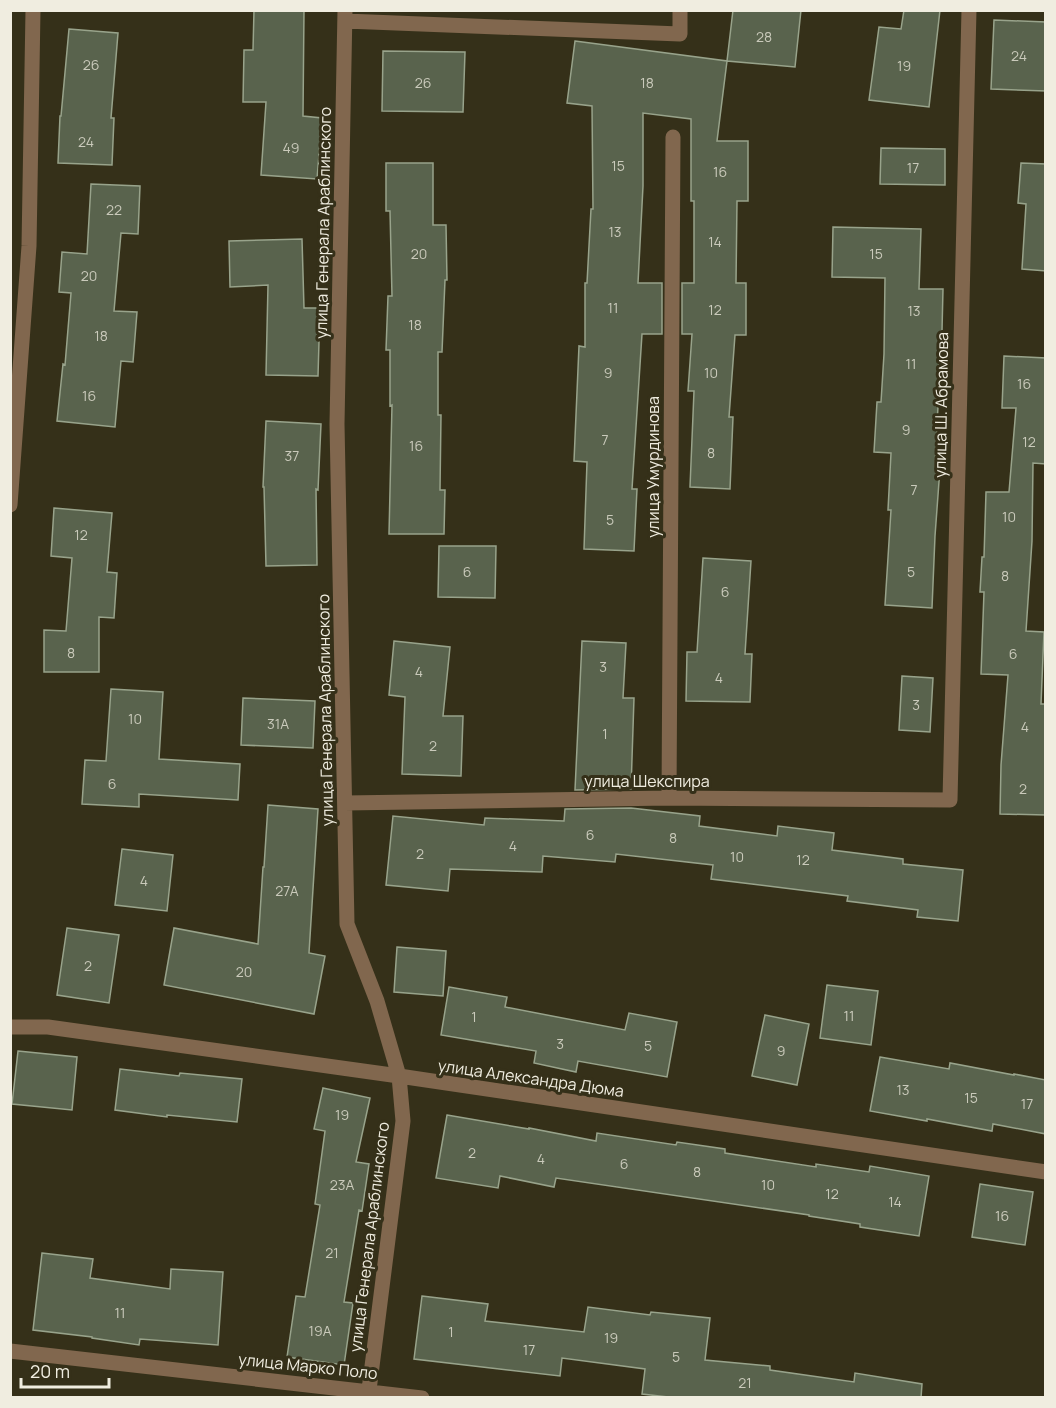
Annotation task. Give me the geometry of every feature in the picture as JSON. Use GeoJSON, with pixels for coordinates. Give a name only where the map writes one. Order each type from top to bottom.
{"type":"FeatureCollection","features":[{"type":"Feature","properties":{"kind":"street"},"geometry":{"type":"LineString","coordinates":[[10,505],[29,246],[33,10]]}},
{"type":"Feature","properties":{"kind":"street"},"geometry":{"type":"LineString","coordinates":[[345,16],[680,34],[680,10]]}},
{"type":"Feature","properties":{"kind":"street","name":"улица Ш. Абрамова"},"geometry":{"type":"LineString","coordinates":[[950,800],[969,10]]}},
{"type":"Feature","properties":{"kind":"street","name":"улица Генерала Араблинского"},"geometry":{"type":"LineString","coordinates":[[345,16],[337,424],[346,924],[377,1000],[399,1076],[403,1121],[368,1394]]}},
{"type":"Feature","properties":{"kind":"street","name":"улица Умурдинова"},"geometry":{"type":"LineString","coordinates":[[669,798],[673,136]]}},
{"type":"Feature","properties":{"kind":"street","name":"улица Шекспира"},"geometry":{"type":"LineString","coordinates":[[345,803],[669,798],[950,800]]}},
{"type":"Feature","properties":{"kind":"street","name":"улица Александра Дюма"},"geometry":{"type":"LineString","coordinates":[[10,1027],[48,1027],[399,1076],[1046,1172]]}},
{"type":"Feature","properties":{"kind":"street","name":"улица Марко Поло"},"geometry":{"type":"LineString","coordinates":[[10,1351],[368,1394],[422,1398]]}},
{"type":"Feature","properties":{"kind":"building"},"geometry":{"type":"Polygon","coordinates":[[[254,10],[304,10],[303,116],[322,118],[317,179],[261,175],[266,102],[243,102],[244,50],[253,50],[254,10]]]}},
{"type":"Feature","properties":{"kind":"building"},"geometry":{"type":"Polygon","coordinates":[[[733,10],[801,10],[795,67],[727,61],[733,10]]]}},
{"type":"Feature","properties":{"kind":"building"},"geometry":{"type":"Polygon","coordinates":[[[904,10],[940,10],[929,107],[869,100],[879,27],[901,29],[904,10]]]}},
{"type":"Feature","properties":{"kind":"building"},"geometry":{"type":"Polygon","coordinates":[[[994,20],[1046,22],[1046,91],[991,89],[994,20]]]}},
{"type":"Feature","properties":{"kind":"building"},"geometry":{"type":"Polygon","coordinates":[[[69,29],[118,33],[111,118],[114,118],[112,165],[58,163],[60,116],[69,29]]]}},
{"type":"Feature","properties":{"kind":"building"},"geometry":{"type":"Polygon","coordinates":[[[575,41],[727,61],[717,141],[748,141],[748,201],[737,201],[736,283],[746,283],[746,335],[735,335],[729,417],[733,417],[730,489],[690,487],[694,391],[688,391],[692,334],[682,334],[682,283],[694,283],[691,119],[643,113],[643,186],[638,283],[662,283],[662,334],[642,334],[632,489],[637,489],[634,551],[584,549],[587,462],[574,461],[579,346],[585,347],[585,283],[587,283],[591,209],[593,209],[592,106],[567,103],[575,41]]]}},
{"type":"Feature","properties":{"kind":"building"},"geometry":{"type":"Polygon","coordinates":[[[383,51],[465,52],[463,112],[382,111],[383,51]]]}},
{"type":"Feature","properties":{"kind":"building"},"geometry":{"type":"Polygon","coordinates":[[[881,148],[945,149],[945,185],[880,184],[881,148]]]}},
{"type":"Feature","properties":{"kind":"building"},"geometry":{"type":"Polygon","coordinates":[[[386,163],[433,163],[433,225],[446,225],[447,280],[445,280],[442,352],[438,352],[438,415],[441,415],[440,490],[445,490],[444,534],[389,534],[392,405],[390,406],[390,350],[386,350],[388,296],[392,296],[390,211],[386,211],[386,163]]]}},
{"type":"Feature","properties":{"kind":"building"},"geometry":{"type":"Polygon","coordinates":[[[1021,163],[1046,164],[1046,271],[1022,269],[1026,204],[1018,203],[1021,163]]]}},
{"type":"Feature","properties":{"kind":"building"},"geometry":{"type":"Polygon","coordinates":[[[91,184],[140,186],[138,234],[121,233],[114,311],[137,312],[133,362],[121,361],[115,427],[57,421],[63,364],[65,365],[71,293],[59,292],[62,252],[87,254],[91,184]]]}},
{"type":"Feature","properties":{"kind":"building"},"geometry":{"type":"Polygon","coordinates":[[[833,227],[921,229],[919,289],[943,289],[936,406],[938,406],[935,467],[940,468],[932,608],[885,605],[891,510],[888,510],[891,453],[874,452],[877,402],[881,402],[885,278],[832,277],[833,227]]]}},
{"type":"Feature","properties":{"kind":"building"},"geometry":{"type":"Polygon","coordinates":[[[302,239],[304,308],[320,308],[318,376],[266,375],[268,285],[230,287],[229,241],[302,239]]]}},
{"type":"Feature","properties":{"kind":"building"},"geometry":{"type":"Polygon","coordinates":[[[1004,356],[1046,358],[1046,464],[1033,463],[1032,541],[1026,631],[1044,632],[1041,704],[1046,704],[1046,815],[1000,814],[1001,765],[1008,675],[981,674],[984,592],[980,592],[982,557],[984,557],[986,492],[1009,492],[1016,408],[1002,408],[1004,356]]]}},
{"type":"Feature","properties":{"kind":"building"},"geometry":{"type":"Polygon","coordinates":[[[266,421],[321,424],[318,490],[316,489],[317,565],[266,566],[263,487],[266,421]]]}},
{"type":"Feature","properties":{"kind":"building"},"geometry":{"type":"Polygon","coordinates":[[[54,508],[112,513],[107,572],[117,573],[114,618],[99,617],[99,672],[44,672],[44,630],[66,631],[72,558],[51,556],[54,508]]]}},
{"type":"Feature","properties":{"kind":"building"},"geometry":{"type":"Polygon","coordinates":[[[439,546],[496,546],[495,598],[438,597],[439,546]]]}},
{"type":"Feature","properties":{"kind":"building"},"geometry":{"type":"Polygon","coordinates":[[[703,558],[751,561],[745,654],[752,654],[750,702],[686,701],[687,652],[697,652],[703,558]]]}},
{"type":"Feature","properties":{"kind":"building"},"geometry":{"type":"Polygon","coordinates":[[[394,641],[450,647],[443,716],[463,716],[461,776],[402,774],[405,697],[389,695],[394,641]]]}},
{"type":"Feature","properties":{"kind":"building"},"geometry":{"type":"Polygon","coordinates":[[[582,641],[626,643],[623,698],[634,698],[631,789],[575,790],[582,641]]]}},
{"type":"Feature","properties":{"kind":"building"},"geometry":{"type":"Polygon","coordinates":[[[902,676],[933,678],[930,732],[899,730],[902,676]]]}},
{"type":"Feature","properties":{"kind":"building"},"geometry":{"type":"Polygon","coordinates":[[[111,689],[163,692],[159,759],[240,764],[238,800],[139,794],[139,807],[82,804],[85,760],[106,761],[111,689]]]}},
{"type":"Feature","properties":{"kind":"building"},"geometry":{"type":"Polygon","coordinates":[[[243,698],[315,701],[313,748],[241,745],[243,698]]]}},
{"type":"Feature","properties":{"kind":"building"},"geometry":{"type":"Polygon","coordinates":[[[268,805],[318,809],[309,953],[325,956],[314,1014],[164,985],[174,928],[258,944],[268,805]]]}},
{"type":"Feature","properties":{"kind":"building"},"geometry":{"type":"Polygon","coordinates":[[[631,808],[700,816],[699,826],[777,836],[778,826],[834,833],[832,850],[903,859],[903,864],[963,870],[958,921],[917,917],[918,910],[847,901],[848,896],[711,879],[713,865],[616,854],[615,862],[543,856],[542,872],[450,869],[448,891],[386,885],[393,816],[484,825],[485,818],[564,821],[565,809],[631,808]]]}},
{"type":"Feature","properties":{"kind":"building"},"geometry":{"type":"Polygon","coordinates":[[[122,849],[173,855],[167,911],[115,905],[122,849]]]}},
{"type":"Feature","properties":{"kind":"building"},"geometry":{"type":"Polygon","coordinates":[[[67,928],[119,935],[109,1003],[57,995],[67,928]]]}},
{"type":"Feature","properties":{"kind":"building"},"geometry":{"type":"Polygon","coordinates":[[[397,947],[446,951],[443,996],[394,992],[397,947]]]}},
{"type":"Feature","properties":{"kind":"building"},"geometry":{"type":"Polygon","coordinates":[[[827,985],[878,991],[871,1045],[820,1038],[827,985]]]}},
{"type":"Feature","properties":{"kind":"building"},"geometry":{"type":"Polygon","coordinates":[[[449,987],[507,997],[505,1007],[625,1030],[629,1013],[677,1022],[667,1077],[578,1061],[576,1072],[534,1063],[536,1051],[441,1035],[449,987]]]}},
{"type":"Feature","properties":{"kind":"building"},"geometry":{"type":"Polygon","coordinates":[[[765,1015],[809,1024],[797,1085],[752,1076],[765,1015]]]}},
{"type":"Feature","properties":{"kind":"building"},"geometry":{"type":"Polygon","coordinates":[[[18,1051],[77,1057],[72,1110],[12,1104],[18,1051]]]}},
{"type":"Feature","properties":{"kind":"building"},"geometry":{"type":"Polygon","coordinates":[[[880,1057],[949,1069],[950,1063],[1046,1080],[1046,1134],[993,1124],[992,1131],[870,1111],[880,1057]]]}},
{"type":"Feature","properties":{"kind":"building"},"geometry":{"type":"Polygon","coordinates":[[[120,1069],[179,1076],[180,1073],[242,1079],[237,1122],[167,1115],[167,1117],[115,1110],[120,1069]]]}},
{"type":"Feature","properties":{"kind":"building"},"geometry":{"type":"Polygon","coordinates":[[[323,1088],[370,1098],[356,1162],[369,1164],[344,1302],[353,1303],[344,1365],[287,1357],[296,1296],[305,1297],[320,1205],[315,1204],[325,1131],[314,1129],[323,1088]]]}},
{"type":"Feature","properties":{"kind":"building"},"geometry":{"type":"Polygon","coordinates":[[[447,1115],[596,1141],[597,1133],[676,1145],[677,1142],[725,1149],[725,1153],[816,1167],[816,1164],[869,1172],[870,1166],[929,1176],[919,1236],[860,1227],[860,1224],[809,1215],[556,1178],[554,1187],[500,1176],[498,1188],[436,1178],[447,1115]]]}},
{"type":"Feature","properties":{"kind":"building"},"geometry":{"type":"Polygon","coordinates":[[[980,1184],[1033,1192],[1025,1245],[972,1237],[980,1184]]]}},
{"type":"Feature","properties":{"kind":"building"},"geometry":{"type":"Polygon","coordinates":[[[42,1253],[93,1259],[90,1278],[170,1289],[171,1269],[223,1272],[218,1345],[140,1339],[139,1345],[33,1330],[42,1253]]]}},
{"type":"Feature","properties":{"kind":"building"},"geometry":{"type":"Polygon","coordinates":[[[422,1296],[488,1304],[485,1321],[584,1332],[588,1307],[650,1315],[651,1312],[710,1318],[705,1360],[770,1366],[770,1370],[854,1382],[855,1373],[922,1384],[921,1398],[677,1398],[642,1394],[645,1369],[562,1358],[560,1376],[414,1359],[422,1296]]]}}]}
